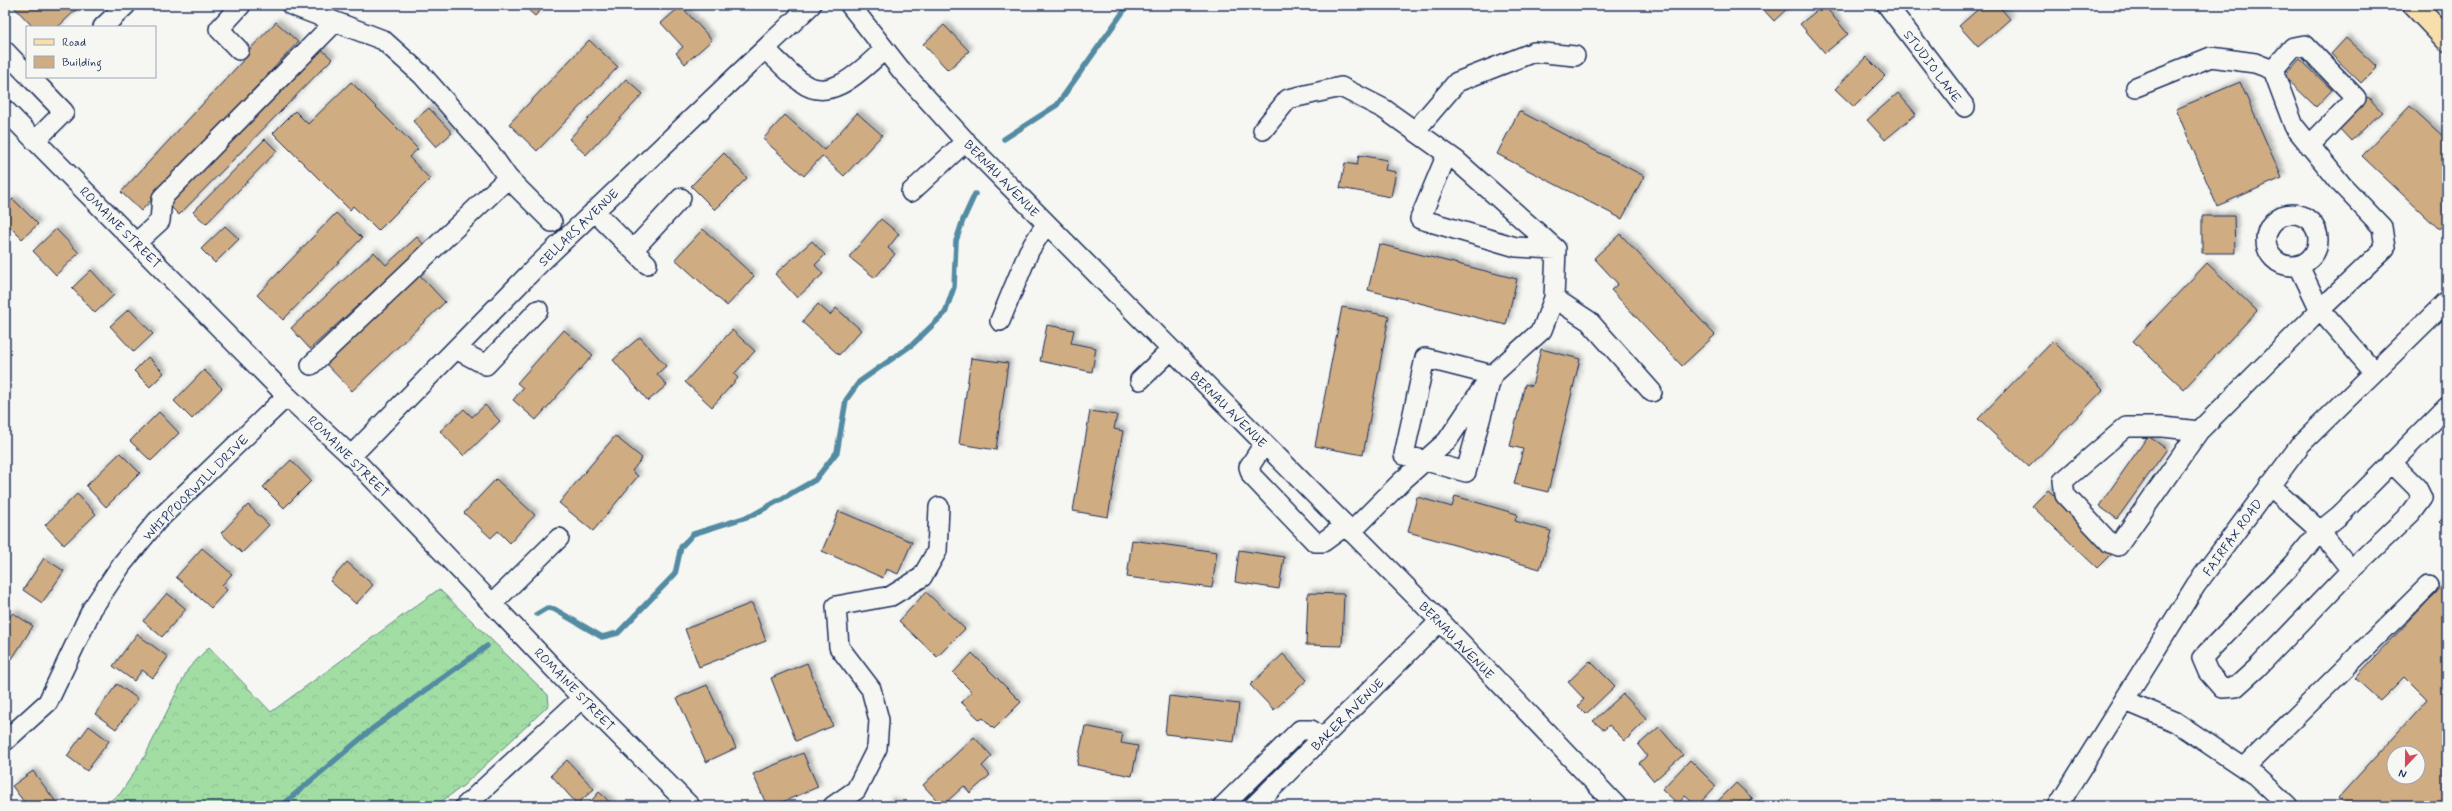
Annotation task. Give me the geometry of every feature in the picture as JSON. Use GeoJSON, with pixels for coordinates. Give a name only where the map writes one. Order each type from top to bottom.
{"type":"FeatureCollection","features":[{"type":"Feature","properties":{"kind":"main road"},"geometry":{"type":"LineString","coordinates":[[2414,5],[2447,40]]}},
{"type":"Feature","properties":{"kind":"street"},"geometry":{"type":"LineString","coordinates":[[104,26],[126,5]]}},
{"type":"Feature","properties":{"kind":"street"},"geometry":{"type":"LineString","coordinates":[[240,50],[219,29],[241,5]]}},
{"type":"Feature","properties":{"kind":"street"},"geometry":{"type":"LineString","coordinates":[[291,5],[383,40],[422,75],[489,151],[508,178],[552,222]]}},
{"type":"Feature","properties":{"kind":"street","name":"SELLARS AVENUE"},"geometry":{"type":"LineString","coordinates":[[351,456],[594,211],[810,5]]}},
{"type":"Feature","properties":{"kind":"street","name":"BERNAU AVENUE"},"geometry":{"type":"LineString","coordinates":[[850,5],[884,50],[966,141],[1046,224],[1440,621],[1617,806]]}},
{"type":"Feature","properties":{"kind":"street","name":"STUDIO LANE"},"geometry":{"type":"LineString","coordinates":[[1887,5],[1964,107]]}},
{"type":"Feature","properties":{"kind":"street"},"geometry":{"type":"LineString","coordinates":[[136,243],[160,221],[162,198],[335,22]]}},
{"type":"Feature","properties":{"kind":"street"},"geometry":{"type":"LineString","coordinates":[[2273,70],[2293,47],[2305,45],[2356,98],[2309,146]]}},
{"type":"Feature","properties":{"kind":"street"},"geometry":{"type":"LineString","coordinates":[[765,49],[802,83],[821,89],[846,83],[884,50]]}},
{"type":"Feature","properties":{"kind":"street"},"geometry":{"type":"LineString","coordinates":[[5,51],[26,73]]}},
{"type":"Feature","properties":{"kind":"street"},"geometry":{"type":"LineString","coordinates":[[1415,131],[1458,82],[1534,52],[1575,56]]}},
{"type":"Feature","properties":{"kind":"street"},"geometry":{"type":"LineString","coordinates":[[2136,87],[2211,57],[2255,63],[2273,70],[2294,126],[2309,146],[2382,227],[2385,248],[2320,310],[2200,430],[2118,546],[2110,543],[2065,495],[2063,481],[2126,427],[2163,427],[2200,430]]}},
{"type":"Feature","properties":{"kind":"street"},"geometry":{"type":"LineString","coordinates":[[35,141],[64,112],[41,81]]}},
{"type":"Feature","properties":{"kind":"street"},"geometry":{"type":"LineString","coordinates":[[1263,130],[1288,99],[1341,87],[1384,110],[1447,154],[1556,249]]}},
{"type":"Feature","properties":{"kind":"street","name":"ROMAINE STREET"},"geometry":{"type":"LineString","coordinates":[[5,110],[288,396],[351,456],[582,698],[690,806]]}},
{"type":"Feature","properties":{"kind":"street"},"geometry":{"type":"LineString","coordinates":[[911,192],[966,141]]}},
{"type":"Feature","properties":{"kind":"street"},"geometry":{"type":"LineString","coordinates":[[1447,154],[1420,220],[1516,247],[1556,249]]}},
{"type":"Feature","properties":{"kind":"street"},"geometry":{"type":"LineString","coordinates":[[311,365],[508,178]]}},
{"type":"Feature","properties":{"kind":"street"},"geometry":{"type":"LineString","coordinates":[[633,250],[681,198]]}},
{"type":"Feature","properties":{"kind":"street"},"geometry":{"type":"LineString","coordinates":[[594,211],[647,264]]}},
{"type":"Feature","properties":{"kind":"street"},"geometry":{"type":"LineString","coordinates":[[1000,321],[1029,251],[1046,224]]}},
{"type":"Feature","properties":{"kind":"street"},"geometry":{"type":"LineString","coordinates":[[1264,444],[1249,468],[1252,476],[1315,542],[1323,542],[1348,529],[1447,441],[1492,375],[1542,330],[1554,298],[1556,249]]}},
{"type":"Feature","properties":{"kind":"street"},"geometry":{"type":"LineString","coordinates":[[2299,266],[2320,310],[2374,372]]}},
{"type":"Feature","properties":{"kind":"street"},"geometry":{"type":"LineString","coordinates":[[1554,298],[1590,320],[1652,392]]}},
{"type":"Feature","properties":{"kind":"street","name":"FAIRFAX ROAD"},"geometry":{"type":"LineString","coordinates":[[2058,806],[2126,701],[2196,585],[2269,485],[2301,444],[2447,301]]}},
{"type":"Feature","properties":{"kind":"street"},"geometry":{"type":"LineString","coordinates":[[456,349],[486,365],[538,310]]}},
{"type":"Feature","properties":{"kind":"street"},"geometry":{"type":"LineString","coordinates":[[1140,380],[1171,350]]}},
{"type":"Feature","properties":{"kind":"street"},"geometry":{"type":"LineString","coordinates":[[1425,358],[1492,375],[1466,472],[1404,455],[1425,358]]}},
{"type":"Feature","properties":{"kind":"street","name":"WHIPPOORWILL DRIVE"},"geometry":{"type":"LineString","coordinates":[[5,741],[48,702],[92,609],[122,564],[158,521],[288,396]]}},
{"type":"Feature","properties":{"kind":"street"},"geometry":{"type":"LineString","coordinates":[[2391,462],[2417,488],[2422,498],[2412,513],[2351,570],[2257,668],[2236,687],[2222,688],[2208,672],[2202,658],[2292,565],[2320,532],[2340,515],[2391,462],[2447,407]]}},
{"type":"Feature","properties":{"kind":"street"},"geometry":{"type":"LineString","coordinates":[[2269,485],[2320,532],[2351,570]]}},
{"type":"Feature","properties":{"kind":"street"},"geometry":{"type":"LineString","coordinates":[[833,806],[856,790],[877,748],[880,720],[871,689],[838,647],[836,606],[891,596],[922,577],[937,551],[939,507]]}},
{"type":"Feature","properties":{"kind":"street"},"geometry":{"type":"LineString","coordinates":[[492,604],[559,538]]}},
{"type":"Feature","properties":{"kind":"street"},"geometry":{"type":"LineString","coordinates":[[2244,768],[2428,586]]}},
{"type":"Feature","properties":{"kind":"street","name":"BAKER AVENUE"},"geometry":{"type":"LineString","coordinates":[[1254,806],[1440,621]]}},
{"type":"Feature","properties":{"kind":"street"},"geometry":{"type":"LineString","coordinates":[[465,806],[582,698]]}},
{"type":"Feature","properties":{"kind":"street"},"geometry":{"type":"LineString","coordinates":[[2126,701],[2176,722],[2256,776],[2288,806]]}},
{"type":"Feature","properties":{"kind":"street"},"geometry":{"type":"LineString","coordinates":[[1222,806],[1300,730],[1311,730],[1322,738]]}},
{"type":"Feature","properties":{"kind":"green space"},"geometry":{"type":"Polygon","coordinates":[[[439,589],[548,695],[549,705],[463,786],[435,806],[102,806],[120,794],[145,756],[188,669],[209,647],[271,712],[439,589]]]}},
{"type":"Feature","properties":{"kind":"building"},"geometry":{"type":"Polygon","coordinates":[[[12,5],[81,5],[59,26],[32,26],[12,5]]]}},
{"type":"Feature","properties":{"kind":"building"},"geometry":{"type":"Polygon","coordinates":[[[531,5],[546,5],[535,16],[527,9],[531,5]]]}},
{"type":"Feature","properties":{"kind":"building"},"geometry":{"type":"Polygon","coordinates":[[[1759,5],[1791,5],[1774,21],[1759,5]]]}},
{"type":"Feature","properties":{"kind":"building"},"geometry":{"type":"Polygon","coordinates":[[[1824,5],[1848,34],[1825,53],[1800,24],[1824,5]]]}},
{"type":"Feature","properties":{"kind":"building"},"geometry":{"type":"Polygon","coordinates":[[[1983,5],[1998,5],[2010,19],[1978,47],[1959,26],[1983,5]]]}},
{"type":"Feature","properties":{"kind":"building"},"geometry":{"type":"Polygon","coordinates":[[[681,6],[712,40],[685,64],[676,53],[683,47],[661,23],[681,6]]]}},
{"type":"Feature","properties":{"kind":"building"},"geometry":{"type":"Polygon","coordinates":[[[276,22],[298,42],[141,211],[121,192],[249,54],[247,52],[276,22]]]}},
{"type":"Feature","properties":{"kind":"building"},"geometry":{"type":"Polygon","coordinates":[[[944,25],[969,51],[948,70],[923,44],[944,25]]]}},
{"type":"Feature","properties":{"kind":"building"},"geometry":{"type":"Polygon","coordinates":[[[2346,38],[2377,67],[2361,83],[2331,54],[2346,38]]]}},
{"type":"Feature","properties":{"kind":"building"},"geometry":{"type":"Polygon","coordinates":[[[589,40],[618,67],[537,151],[509,124],[589,40]]]}},
{"type":"Feature","properties":{"kind":"building"},"geometry":{"type":"Polygon","coordinates":[[[319,47],[332,59],[179,215],[166,202],[319,47]]]}},
{"type":"Feature","properties":{"kind":"building"},"geometry":{"type":"Polygon","coordinates":[[[1866,57],[1885,76],[1854,107],[1835,89],[1866,57]]]}},
{"type":"Feature","properties":{"kind":"building"},"geometry":{"type":"Polygon","coordinates":[[[2300,59],[2332,90],[2316,107],[2284,76],[2300,59]]]}},
{"type":"Feature","properties":{"kind":"building"},"geometry":{"type":"Polygon","coordinates":[[[626,79],[643,94],[586,155],[569,139],[626,79]]]}},
{"type":"Feature","properties":{"kind":"building"},"geometry":{"type":"Polygon","coordinates":[[[351,82],[418,149],[409,157],[430,179],[378,231],[353,206],[350,210],[273,133],[295,111],[308,124],[351,82]]]}},
{"type":"Feature","properties":{"kind":"building"},"geometry":{"type":"Polygon","coordinates":[[[2240,82],[2282,178],[2217,206],[2176,109],[2240,82]]]}},
{"type":"Feature","properties":{"kind":"building"},"geometry":{"type":"Polygon","coordinates":[[[1898,93],[1916,114],[1885,140],[1867,120],[1898,93]]]}},
{"type":"Feature","properties":{"kind":"building"},"geometry":{"type":"Polygon","coordinates":[[[2368,97],[2382,112],[2351,141],[2337,126],[2368,97]]]}},
{"type":"Feature","properties":{"kind":"building"},"geometry":{"type":"Polygon","coordinates":[[[2410,106],[2447,140],[2447,220],[2439,229],[2362,156],[2410,106]]]}},
{"type":"Feature","properties":{"kind":"building"},"geometry":{"type":"Polygon","coordinates":[[[429,108],[452,133],[436,147],[413,121],[429,108]]]}},
{"type":"Feature","properties":{"kind":"building"},"geometry":{"type":"Polygon","coordinates":[[[1519,111],[1644,176],[1622,219],[1497,154],[1519,111]]]}},
{"type":"Feature","properties":{"kind":"building"},"geometry":{"type":"Polygon","coordinates":[[[857,113],[882,135],[844,176],[822,156],[804,176],[763,139],[785,115],[824,150],[857,113]]]}},
{"type":"Feature","properties":{"kind":"building"},"geometry":{"type":"Polygon","coordinates":[[[265,139],[277,151],[206,224],[193,212],[265,139]]]}},
{"type":"Feature","properties":{"kind":"building"},"geometry":{"type":"Polygon","coordinates":[[[724,153],[747,178],[715,210],[691,186],[724,153]]]}},
{"type":"Feature","properties":{"kind":"building"},"geometry":{"type":"Polygon","coordinates":[[[1359,155],[1387,160],[1385,170],[1396,172],[1391,197],[1340,188],[1345,163],[1357,165],[1359,155]]]}},
{"type":"Feature","properties":{"kind":"building"},"geometry":{"type":"Polygon","coordinates":[[[13,199],[38,224],[22,239],[5,222],[5,206],[13,199]]]}},
{"type":"Feature","properties":{"kind":"building"},"geometry":{"type":"Polygon","coordinates":[[[336,213],[362,238],[283,320],[257,295],[336,213]]]}},
{"type":"Feature","properties":{"kind":"building"},"geometry":{"type":"Polygon","coordinates":[[[2202,216],[2234,216],[2235,253],[2202,253],[2202,216]]]}},
{"type":"Feature","properties":{"kind":"building"},"geometry":{"type":"Polygon","coordinates":[[[881,219],[899,234],[888,248],[895,254],[875,278],[849,257],[881,219]]]}},
{"type":"Feature","properties":{"kind":"building"},"geometry":{"type":"Polygon","coordinates":[[[225,226],[239,239],[215,263],[201,249],[225,226]]]}},
{"type":"Feature","properties":{"kind":"building"},"geometry":{"type":"Polygon","coordinates":[[[56,229],[79,253],[56,275],[33,251],[56,229]]]}},
{"type":"Feature","properties":{"kind":"building"},"geometry":{"type":"Polygon","coordinates":[[[703,229],[754,276],[727,306],[675,259],[703,229]]]}},
{"type":"Feature","properties":{"kind":"building"},"geometry":{"type":"Polygon","coordinates":[[[1620,234],[1715,335],[1682,366],[1611,290],[1618,284],[1594,258],[1620,234]]]}},
{"type":"Feature","properties":{"kind":"building"},"geometry":{"type":"Polygon","coordinates":[[[417,237],[424,245],[310,349],[291,328],[374,252],[386,265],[417,237]]]}},
{"type":"Feature","properties":{"kind":"building"},"geometry":{"type":"Polygon","coordinates":[[[812,241],[825,255],[815,265],[823,274],[797,298],[775,274],[812,241]]]}},
{"type":"Feature","properties":{"kind":"building"},"geometry":{"type":"Polygon","coordinates":[[[1379,244],[1517,279],[1506,325],[1368,290],[1379,244]]]}},
{"type":"Feature","properties":{"kind":"building"},"geometry":{"type":"Polygon","coordinates":[[[2207,263],[2257,311],[2184,389],[2133,341],[2207,263]]]}},
{"type":"Feature","properties":{"kind":"building"},"geometry":{"type":"Polygon","coordinates":[[[91,270],[114,295],[95,313],[72,288],[91,270]]]}},
{"type":"Feature","properties":{"kind":"building"},"geometry":{"type":"Polygon","coordinates":[[[415,270],[445,302],[352,391],[322,360],[415,270]]]}},
{"type":"Feature","properties":{"kind":"building"},"geometry":{"type":"Polygon","coordinates":[[[818,304],[830,315],[836,308],[861,330],[839,355],[802,322],[818,304]]]}},
{"type":"Feature","properties":{"kind":"building"},"geometry":{"type":"Polygon","coordinates":[[[1342,307],[1389,316],[1363,455],[1315,446],[1342,307]]]}},
{"type":"Feature","properties":{"kind":"building"},"geometry":{"type":"Polygon","coordinates":[[[129,309],[153,334],[134,352],[110,326],[129,309]]]}},
{"type":"Feature","properties":{"kind":"building"},"geometry":{"type":"Polygon","coordinates":[[[1047,325],[1074,330],[1071,343],[1096,348],[1092,372],[1040,361],[1047,325]]]}},
{"type":"Feature","properties":{"kind":"building"},"geometry":{"type":"Polygon","coordinates":[[[564,330],[593,355],[536,420],[513,400],[523,388],[517,383],[564,330]]]}},
{"type":"Feature","properties":{"kind":"building"},"geometry":{"type":"Polygon","coordinates":[[[732,330],[755,351],[734,374],[738,378],[712,407],[685,382],[732,330]]]}},
{"type":"Feature","properties":{"kind":"building"},"geometry":{"type":"Polygon","coordinates":[[[640,337],[666,366],[657,374],[667,385],[648,401],[613,360],[640,337]]]}},
{"type":"Feature","properties":{"kind":"building"},"geometry":{"type":"Polygon","coordinates":[[[2053,341],[2103,390],[2029,467],[1978,419],[2053,341]]]}},
{"type":"Feature","properties":{"kind":"building"},"geometry":{"type":"Polygon","coordinates":[[[1541,349],[1580,359],[1548,492],[1514,484],[1523,449],[1510,446],[1525,384],[1532,386],[1541,349]]]}},
{"type":"Feature","properties":{"kind":"building"},"geometry":{"type":"Polygon","coordinates":[[[148,357],[164,373],[150,387],[134,371],[148,357]]]}},
{"type":"Feature","properties":{"kind":"building"},"geometry":{"type":"Polygon","coordinates":[[[971,358],[1008,363],[996,450],[959,444],[971,358]]]}},
{"type":"Feature","properties":{"kind":"building"},"geometry":{"type":"Polygon","coordinates":[[[204,370],[222,388],[192,419],[174,401],[204,370]]]}},
{"type":"Feature","properties":{"kind":"building"},"geometry":{"type":"Polygon","coordinates":[[[485,405],[500,421],[464,456],[440,431],[464,409],[472,417],[485,405]]]}},
{"type":"Feature","properties":{"kind":"building"},"geometry":{"type":"Polygon","coordinates":[[[1090,411],[1117,415],[1114,429],[1123,431],[1108,517],[1073,511],[1090,411]]]}},
{"type":"Feature","properties":{"kind":"building"},"geometry":{"type":"Polygon","coordinates":[[[159,412],[179,433],[151,461],[130,441],[159,412]]]}},
{"type":"Feature","properties":{"kind":"building"},"geometry":{"type":"Polygon","coordinates":[[[615,436],[642,458],[632,471],[638,476],[593,531],[559,503],[615,436]]]}},
{"type":"Feature","properties":{"kind":"building"},"geometry":{"type":"Polygon","coordinates":[[[2148,436],[2167,449],[2117,519],[2099,506],[2148,436]]]}},
{"type":"Feature","properties":{"kind":"building"},"geometry":{"type":"Polygon","coordinates":[[[120,453],[140,473],[106,507],[86,486],[120,453]]]}},
{"type":"Feature","properties":{"kind":"building"},"geometry":{"type":"Polygon","coordinates":[[[291,460],[311,481],[284,508],[263,487],[291,460]]]}},
{"type":"Feature","properties":{"kind":"building"},"geometry":{"type":"Polygon","coordinates":[[[496,479],[535,515],[510,543],[498,531],[491,538],[464,513],[496,479]]]}},
{"type":"Feature","properties":{"kind":"building"},"geometry":{"type":"Polygon","coordinates":[[[2048,490],[2113,552],[2097,568],[2032,506],[2048,490]]]}},
{"type":"Feature","properties":{"kind":"building"},"geometry":{"type":"Polygon","coordinates":[[[77,494],[96,514],[64,545],[45,525],[77,494]]]}},
{"type":"Feature","properties":{"kind":"building"},"geometry":{"type":"Polygon","coordinates":[[[1455,496],[1517,514],[1515,521],[1551,531],[1540,569],[1408,532],[1417,497],[1452,507],[1455,496]]]}},
{"type":"Feature","properties":{"kind":"building"},"geometry":{"type":"Polygon","coordinates":[[[248,505],[269,525],[242,553],[221,533],[248,505]]]}},
{"type":"Feature","properties":{"kind":"building"},"geometry":{"type":"Polygon","coordinates":[[[839,511],[912,542],[898,574],[886,569],[883,578],[822,551],[839,511]]]}},
{"type":"Feature","properties":{"kind":"building"},"geometry":{"type":"Polygon","coordinates":[[[2447,514],[2447,530],[2439,522],[2447,514]]]}},
{"type":"Feature","properties":{"kind":"building"},"geometry":{"type":"Polygon","coordinates":[[[1132,540],[1217,552],[1212,588],[1127,577],[1132,540]]]}},
{"type":"Feature","properties":{"kind":"building"},"geometry":{"type":"Polygon","coordinates":[[[202,548],[232,574],[222,585],[227,590],[211,608],[176,577],[202,548]]]}},
{"type":"Feature","properties":{"kind":"building"},"geometry":{"type":"Polygon","coordinates":[[[1239,550],[1284,557],[1279,589],[1235,582],[1239,550]]]}},
{"type":"Feature","properties":{"kind":"building"},"geometry":{"type":"Polygon","coordinates":[[[44,558],[64,571],[42,603],[23,590],[44,558]]]}},
{"type":"Feature","properties":{"kind":"building"},"geometry":{"type":"Polygon","coordinates":[[[347,562],[373,585],[356,604],[330,581],[347,562]]]}},
{"type":"Feature","properties":{"kind":"building"},"geometry":{"type":"Polygon","coordinates":[[[2447,581],[2447,806],[2347,806],[2338,798],[2386,745],[2386,785],[2426,785],[2426,745],[2386,745],[2427,700],[2404,677],[2380,701],[2355,678],[2447,581]]]}},
{"type":"Feature","properties":{"kind":"building"},"geometry":{"type":"Polygon","coordinates":[[[926,592],[965,629],[937,657],[899,621],[926,592]]]}},
{"type":"Feature","properties":{"kind":"building"},"geometry":{"type":"Polygon","coordinates":[[[167,593],[186,609],[162,637],[143,621],[167,593]]]}},
{"type":"Feature","properties":{"kind":"building"},"geometry":{"type":"Polygon","coordinates":[[[1308,593],[1344,594],[1342,646],[1306,645],[1308,593]]]}},
{"type":"Feature","properties":{"kind":"building"},"geometry":{"type":"Polygon","coordinates":[[[752,603],[766,641],[699,667],[685,629],[752,603]]]}},
{"type":"Feature","properties":{"kind":"building"},"geometry":{"type":"Polygon","coordinates":[[[13,613],[33,626],[12,659],[5,655],[5,622],[13,613]]]}},
{"type":"Feature","properties":{"kind":"building"},"geometry":{"type":"Polygon","coordinates":[[[137,634],[168,657],[153,678],[142,670],[134,681],[113,666],[137,634]]]}},
{"type":"Feature","properties":{"kind":"building"},"geometry":{"type":"Polygon","coordinates":[[[972,653],[1021,702],[994,729],[983,718],[980,720],[961,702],[972,692],[953,673],[972,653]]]}},
{"type":"Feature","properties":{"kind":"building"},"geometry":{"type":"Polygon","coordinates":[[[1283,654],[1307,680],[1274,710],[1250,685],[1283,654]]]}},
{"type":"Feature","properties":{"kind":"building"},"geometry":{"type":"Polygon","coordinates":[[[1590,661],[1615,686],[1586,714],[1578,706],[1584,699],[1568,682],[1590,661]]]}},
{"type":"Feature","properties":{"kind":"building"},"geometry":{"type":"Polygon","coordinates":[[[807,663],[833,726],[796,741],[771,678],[807,663]]]}},
{"type":"Feature","properties":{"kind":"building"},"geometry":{"type":"Polygon","coordinates":[[[117,684],[138,699],[116,729],[95,714],[117,684]]]}},
{"type":"Feature","properties":{"kind":"building"},"geometry":{"type":"Polygon","coordinates":[[[707,685],[736,748],[706,762],[677,698],[707,685]]]}},
{"type":"Feature","properties":{"kind":"building"},"geometry":{"type":"Polygon","coordinates":[[[1623,694],[1647,719],[1625,741],[1609,725],[1604,730],[1593,721],[1623,694]]]}},
{"type":"Feature","properties":{"kind":"building"},"geometry":{"type":"Polygon","coordinates":[[[1169,696],[1239,704],[1234,742],[1165,734],[1169,696]]]}},
{"type":"Feature","properties":{"kind":"building"},"geometry":{"type":"Polygon","coordinates":[[[89,726],[109,741],[87,771],[67,756],[89,726]]]}},
{"type":"Feature","properties":{"kind":"building"},"geometry":{"type":"Polygon","coordinates":[[[1085,726],[1123,734],[1121,743],[1138,746],[1132,776],[1077,765],[1085,726]]]}},
{"type":"Feature","properties":{"kind":"building"},"geometry":{"type":"Polygon","coordinates":[[[1659,727],[1683,755],[1654,781],[1639,763],[1647,756],[1638,745],[1659,727]]]}},
{"type":"Feature","properties":{"kind":"building"},"geometry":{"type":"Polygon","coordinates":[[[974,737],[992,756],[982,766],[990,775],[970,793],[964,786],[942,806],[923,785],[974,737]]]}},
{"type":"Feature","properties":{"kind":"building"},"geometry":{"type":"Polygon","coordinates":[[[803,753],[818,787],[773,806],[767,806],[753,774],[803,753]]]}},
{"type":"Feature","properties":{"kind":"building"},"geometry":{"type":"Polygon","coordinates":[[[567,760],[594,789],[577,804],[551,775],[567,760]]]}},
{"type":"Feature","properties":{"kind":"building"},"geometry":{"type":"Polygon","coordinates":[[[1690,760],[1716,786],[1697,806],[1685,796],[1678,804],[1662,789],[1690,760]]]}},
{"type":"Feature","properties":{"kind":"building"},"geometry":{"type":"Polygon","coordinates":[[[33,771],[59,806],[27,806],[12,786],[33,771]]]}},
{"type":"Feature","properties":{"kind":"building"},"geometry":{"type":"Polygon","coordinates":[[[1736,783],[1753,799],[1746,806],[1713,806],[1736,783]]]}},
{"type":"Feature","properties":{"kind":"building"},"geometry":{"type":"Polygon","coordinates":[[[599,792],[614,806],[587,806],[599,792]]]}},
{"type":"Feature","properties":{"kind":"building"},"geometry":{"type":"Polygon","coordinates":[[[889,801],[901,806],[887,806],[889,801]]]}},
{"type":"Feature","properties":{"kind":"building"},"geometry":{"type":"Polygon","coordinates":[[[1141,802],[1141,806],[1108,806],[1108,804],[1141,802]]]}},
{"type":"Feature","properties":{"kind":"waterway"},"geometry":{"type":"LineString","coordinates":[[1004,139],[1057,105],[1128,5]]}},
{"type":"Feature","properties":{"kind":"waterway"},"geometry":{"type":"LineString","coordinates":[[537,614],[547,608],[554,609],[602,637],[618,633],[675,574],[681,547],[693,534],[753,515],[815,480],[837,452],[846,400],[859,382],[913,344],[945,313],[954,287],[956,241],[963,220],[975,194]]}},
{"type":"Feature","properties":{"kind":"waterway"},"geometry":{"type":"LineString","coordinates":[[281,806],[372,729],[487,646]]}}]}
